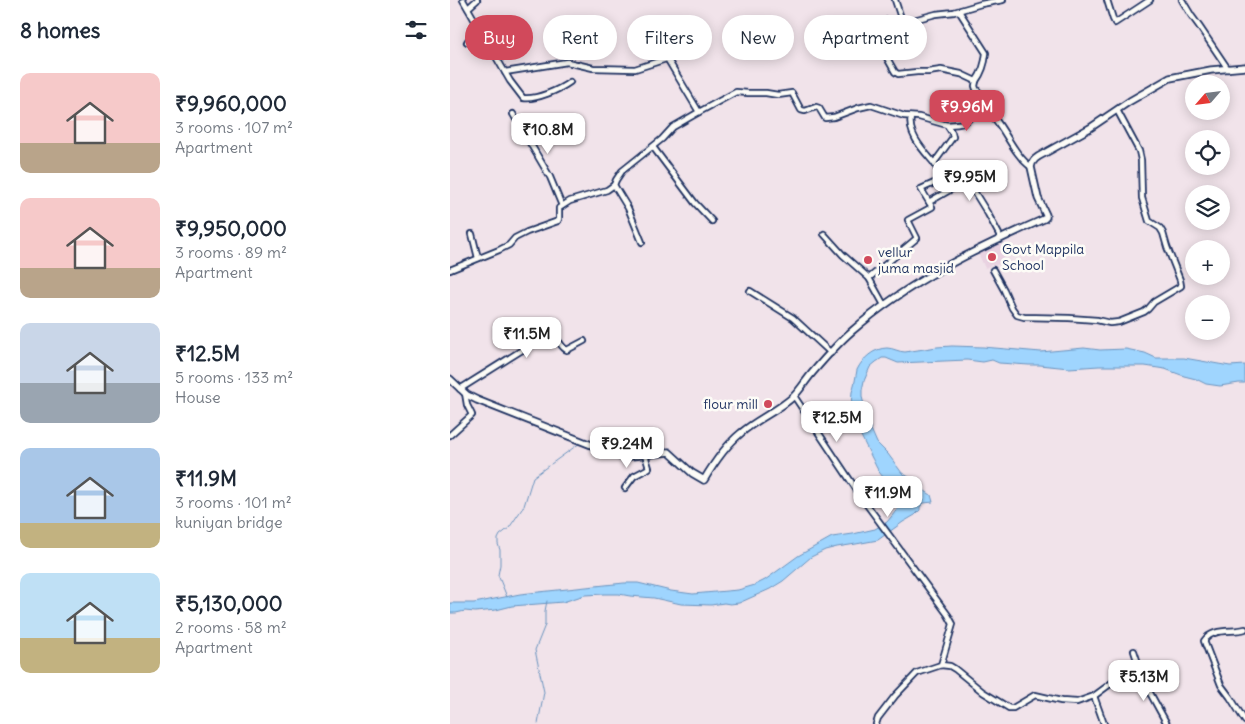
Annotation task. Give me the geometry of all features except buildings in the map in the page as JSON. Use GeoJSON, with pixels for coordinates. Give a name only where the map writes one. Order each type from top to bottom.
{"type":"FeatureCollection","features":[{"type":"Feature","properties":{"kind":"main road"},"geometry":{"type":"LineString","coordinates":[[450,380],[465,393],[477,400],[622,457],[669,452],[692,473],[704,480],[713,464],[740,433],[794,396],[816,369],[851,332],[884,305],[931,274],[1001,238],[1044,219],[1046,217],[1045,210],[1038,198],[1031,167],[1036,159],[1170,78],[1211,70],[1245,67]]}},
{"type":"Feature","properties":{"kind":"street"},"geometry":{"type":"LineString","coordinates":[[463,0],[472,15]]}},
{"type":"Feature","properties":{"kind":"street"},"geometry":{"type":"LineString","coordinates":[[468,8],[477,0]]}},
{"type":"Feature","properties":{"kind":"street"},"geometry":{"type":"LineString","coordinates":[[895,0],[900,15]]}},
{"type":"Feature","properties":{"kind":"street"},"geometry":{"type":"LineString","coordinates":[[927,16],[1003,0]]}},
{"type":"Feature","properties":{"kind":"street"},"geometry":{"type":"LineString","coordinates":[[1107,0],[1115,23],[1150,0]]}},
{"type":"Feature","properties":{"kind":"street"},"geometry":{"type":"LineString","coordinates":[[1182,0],[1228,69]]}},
{"type":"Feature","properties":{"kind":"street"},"geometry":{"type":"LineString","coordinates":[[450,270],[499,250],[527,232],[558,221],[559,208],[570,201],[607,190],[614,185],[622,171],[653,147],[673,127],[736,92],[778,95],[792,93],[801,110],[819,108],[825,118],[871,105],[904,116],[919,117],[948,125],[967,122],[981,107],[984,98],[975,86],[981,74],[986,53],[958,11]]}},
{"type":"Feature","properties":{"kind":"street"},"geometry":{"type":"LineString","coordinates":[[497,60],[523,98],[529,99],[546,94],[570,82]]}},
{"type":"Feature","properties":{"kind":"street"},"geometry":{"type":"LineString","coordinates":[[504,72],[567,62],[592,68],[634,69],[663,60]]}},
{"type":"Feature","properties":{"kind":"street"},"geometry":{"type":"LineString","coordinates":[[668,60],[700,112]]}},
{"type":"Feature","properties":{"kind":"street"},"geometry":{"type":"LineString","coordinates":[[889,60],[898,74],[941,70],[961,74],[976,81]]}},
{"type":"Feature","properties":{"kind":"street"},"geometry":{"type":"LineString","coordinates":[[981,107],[991,113],[1014,149],[1024,162],[1031,167]]}},
{"type":"Feature","properties":{"kind":"street"},"geometry":{"type":"LineString","coordinates":[[993,270],[1012,308],[1017,315],[1024,317],[1119,322],[1144,312],[1154,302],[1181,286],[1163,233],[1160,228],[1149,221],[1142,198],[1139,151],[1117,110]]}},
{"type":"Feature","properties":{"kind":"street"},"geometry":{"type":"LineString","coordinates":[[513,114],[550,177],[562,206]]}},
{"type":"Feature","properties":{"kind":"street"},"geometry":{"type":"LineString","coordinates":[[911,117],[910,122],[914,135],[943,179],[921,189],[930,205]]}},
{"type":"Feature","properties":{"kind":"street"},"geometry":{"type":"LineString","coordinates":[[934,163],[953,137],[948,125]]}},
{"type":"Feature","properties":{"kind":"street"},"geometry":{"type":"LineString","coordinates":[[653,147],[695,203],[712,221]]}},
{"type":"Feature","properties":{"kind":"street"},"geometry":{"type":"LineString","coordinates":[[869,278],[917,238],[908,220],[967,180],[1001,238]]}},
{"type":"Feature","properties":{"kind":"street"},"geometry":{"type":"LineString","coordinates":[[614,185],[628,208],[642,242]]}},
{"type":"Feature","properties":{"kind":"street"},"geometry":{"type":"LineString","coordinates":[[472,234],[478,258]]}},
{"type":"Feature","properties":{"kind":"street"},"geometry":{"type":"LineString","coordinates":[[824,234],[843,256],[869,278],[884,305]]}},
{"type":"Feature","properties":{"kind":"street"},"geometry":{"type":"LineString","coordinates":[[750,291],[793,318],[831,353]]}},
{"type":"Feature","properties":{"kind":"street"},"geometry":{"type":"LineString","coordinates":[[460,389],[530,345],[553,335],[557,337],[564,349],[568,350],[584,341]]}},
{"type":"Feature","properties":{"kind":"street"},"geometry":{"type":"LineString","coordinates":[[450,435],[472,415],[467,405],[465,393]]}},
{"type":"Feature","properties":{"kind":"street"},"geometry":{"type":"LineString","coordinates":[[794,396],[864,501],[953,624],[941,665]]}},
{"type":"Feature","properties":{"kind":"street"},"geometry":{"type":"LineString","coordinates":[[625,488],[634,476],[649,468],[645,455]]}},
{"type":"Feature","properties":{"kind":"street"},"geometry":{"type":"LineString","coordinates":[[1245,630],[1226,630],[1207,637],[1204,641],[1221,685],[1245,721]]}},
{"type":"Feature","properties":{"kind":"street"},"geometry":{"type":"LineString","coordinates":[[1134,651],[1138,670],[1166,724]]}},
{"type":"Feature","properties":{"kind":"street"},"geometry":{"type":"LineString","coordinates":[[876,724],[878,718],[895,696],[917,674],[941,665],[950,666],[955,669],[983,692],[1009,708],[1013,708],[1035,696],[1077,702],[1094,696],[1117,679],[1135,673],[1138,670]]}},
{"type":"Feature","properties":{"kind":"street"},"geometry":{"type":"LineString","coordinates":[[1094,696],[1104,724]]}},
{"type":"Feature","properties":{"kind":"shaded area","name":"Govt Mappila School"},"geometry":{"type":"Polygon","coordinates":[[[1000,244],[1006,261],[985,268],[978,253],[1000,244]]]}},
{"type":"Feature","properties":{"kind":"water"},"geometry":{"type":"Polygon","coordinates":[[[952,346],[1041,352],[1084,348],[1100,350],[1126,349],[1145,353],[1156,358],[1184,358],[1230,366],[1245,365],[1245,383],[1220,386],[1206,384],[1165,369],[1145,366],[1069,368],[999,363],[992,360],[983,362],[967,360],[898,363],[882,358],[870,367],[862,390],[870,427],[877,443],[902,473],[914,480],[919,487],[931,495],[933,502],[924,503],[915,515],[878,540],[825,550],[811,557],[783,581],[739,603],[711,605],[681,604],[654,598],[604,594],[585,595],[563,602],[450,613],[450,603],[474,603],[520,594],[624,583],[638,583],[693,594],[738,590],[765,580],[798,556],[832,537],[875,529],[887,522],[900,506],[896,493],[879,472],[856,424],[852,409],[852,392],[857,370],[869,355],[882,348],[905,352],[952,346]]]}},
{"type":"Feature","properties":{"kind":"waterway"},"geometry":{"type":"LineString","coordinates":[[551,464],[580,443]]}},
{"type":"Feature","properties":{"kind":"waterway"},"geometry":{"type":"LineString","coordinates":[[507,597],[498,575],[500,565],[498,539],[509,528],[524,506],[533,477],[548,466]]}},
{"type":"Feature","properties":{"kind":"waterway"},"geometry":{"type":"LineString","coordinates":[[538,724],[544,692],[535,650],[545,625],[547,601]]}},
{"type":"Feature","properties":{"kind":"place","name":"Govt Mappila School"},"geometry":{"type":"Point","coordinates":[992,257]}},
{"type":"Feature","properties":{"kind":"place","name":"vellur juma masjid"},"geometry":{"type":"Point","coordinates":[868,260]}},
{"type":"Feature","properties":{"kind":"place","name":"flour mill"},"geometry":{"type":"Point","coordinates":[768,404]}}]}
